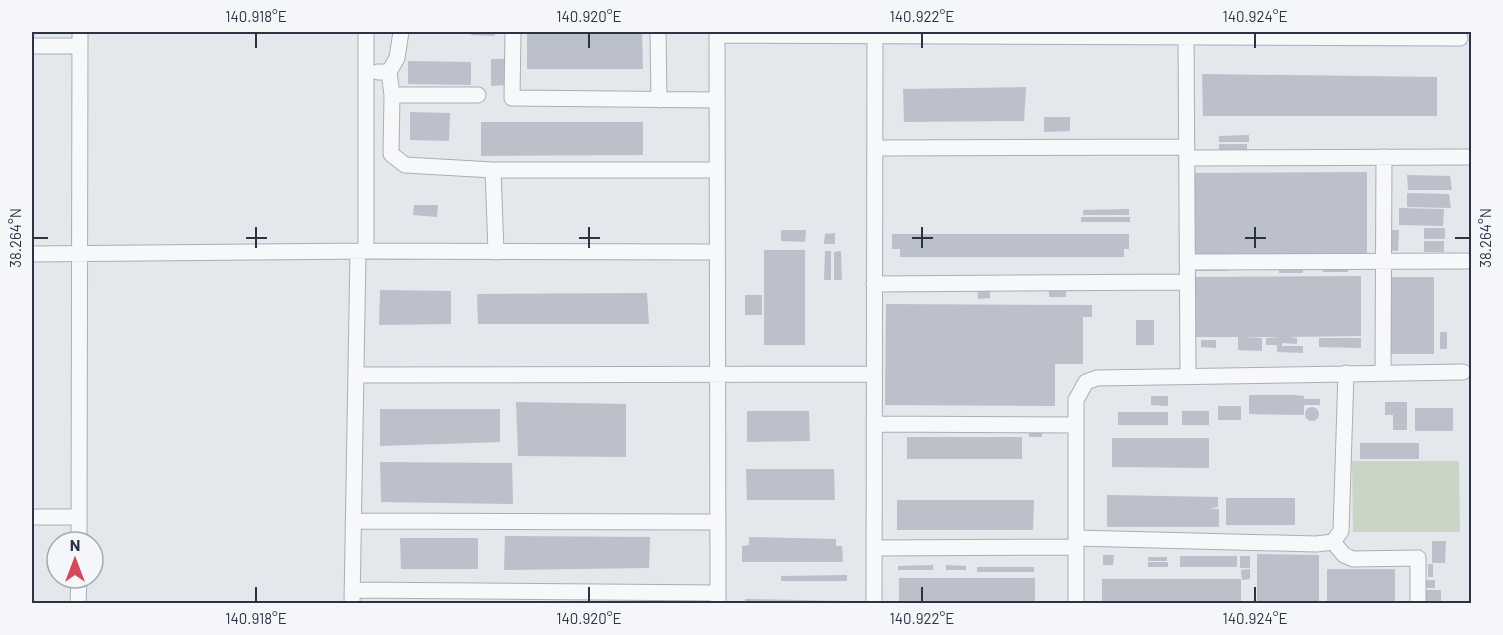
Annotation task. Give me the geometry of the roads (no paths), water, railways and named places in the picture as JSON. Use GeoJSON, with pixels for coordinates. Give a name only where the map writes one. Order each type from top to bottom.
{"type":"FeatureCollection","features":[{"type":"Feature","properties":{"kind":"lane"},"geometry":{"type":"LineString","coordinates":[[366,32],[352,597],[718,598],[717,33],[1186,34],[1461,38]]}},
{"type":"Feature","properties":{"kind":"lane"},"geometry":{"type":"LineString","coordinates":[[400,32],[397,58],[389,72],[392,95],[391,154],[405,165],[492,170],[717,170]]}},
{"type":"Feature","properties":{"kind":"lane"},"geometry":{"type":"LineString","coordinates":[[513,32],[512,98],[717,100]]}},
{"type":"Feature","properties":{"kind":"lane"},"geometry":{"type":"LineString","coordinates":[[658,32],[659,100]]}},
{"type":"Feature","properties":{"kind":"lane"},"geometry":{"type":"LineString","coordinates":[[874,603],[875,34]]}},
{"type":"Feature","properties":{"kind":"lane"},"geometry":{"type":"LineString","coordinates":[[1186,34],[1188,375]]}},
{"type":"Feature","properties":{"kind":"lane"},"geometry":{"type":"LineString","coordinates":[[32,46],[80,39],[79,530]]}},
{"type":"Feature","properties":{"kind":"lane"},"geometry":{"type":"LineString","coordinates":[[366,72],[389,72]]}},
{"type":"Feature","properties":{"kind":"lane"},"geometry":{"type":"LineString","coordinates":[[392,95],[478,95]]}},
{"type":"Feature","properties":{"kind":"lane"},"geometry":{"type":"LineString","coordinates":[[875,148],[1468,157]]}},
{"type":"Feature","properties":{"kind":"lane"},"geometry":{"type":"LineString","coordinates":[[1383,372],[1384,157]]}},
{"type":"Feature","properties":{"kind":"lane"},"geometry":{"type":"LineString","coordinates":[[492,170],[496,252]]}},
{"type":"Feature","properties":{"kind":"lane"},"geometry":{"type":"LineString","coordinates":[[32,254],[362,251],[717,252]]}},
{"type":"Feature","properties":{"kind":"lane"},"geometry":{"type":"LineString","coordinates":[[1187,262],[1466,261]]}},
{"type":"Feature","properties":{"kind":"lane"},"geometry":{"type":"LineString","coordinates":[[874,284],[1187,282]]}},
{"type":"Feature","properties":{"kind":"lane"},"geometry":{"type":"LineString","coordinates":[[1076,603],[1076,400],[1086,382],[1097,378],[1188,375],[1463,372]]}},
{"type":"Feature","properties":{"kind":"lane"},"geometry":{"type":"LineString","coordinates":[[1334,542],[1341,531],[1346,373]]}},
{"type":"Feature","properties":{"kind":"lane"},"geometry":{"type":"LineString","coordinates":[[356,375],[874,374]]}},
{"type":"Feature","properties":{"kind":"lane"},"geometry":{"type":"LineString","coordinates":[[874,424],[1076,425]]}},
{"type":"Feature","properties":{"kind":"lane"},"geometry":{"type":"LineString","coordinates":[[32,517],[79,517]]}},
{"type":"Feature","properties":{"kind":"lane"},"geometry":{"type":"LineString","coordinates":[[353,521],[718,522]]}},
{"type":"Feature","properties":{"kind":"lane"},"geometry":{"type":"LineString","coordinates":[[874,548],[1076,542],[1316,544],[1334,542]]}},
{"type":"Feature","properties":{"kind":"lane"},"geometry":{"type":"LineString","coordinates":[[1334,542],[1344,555],[1353,559],[1418,558],[1418,603]]}}]}
